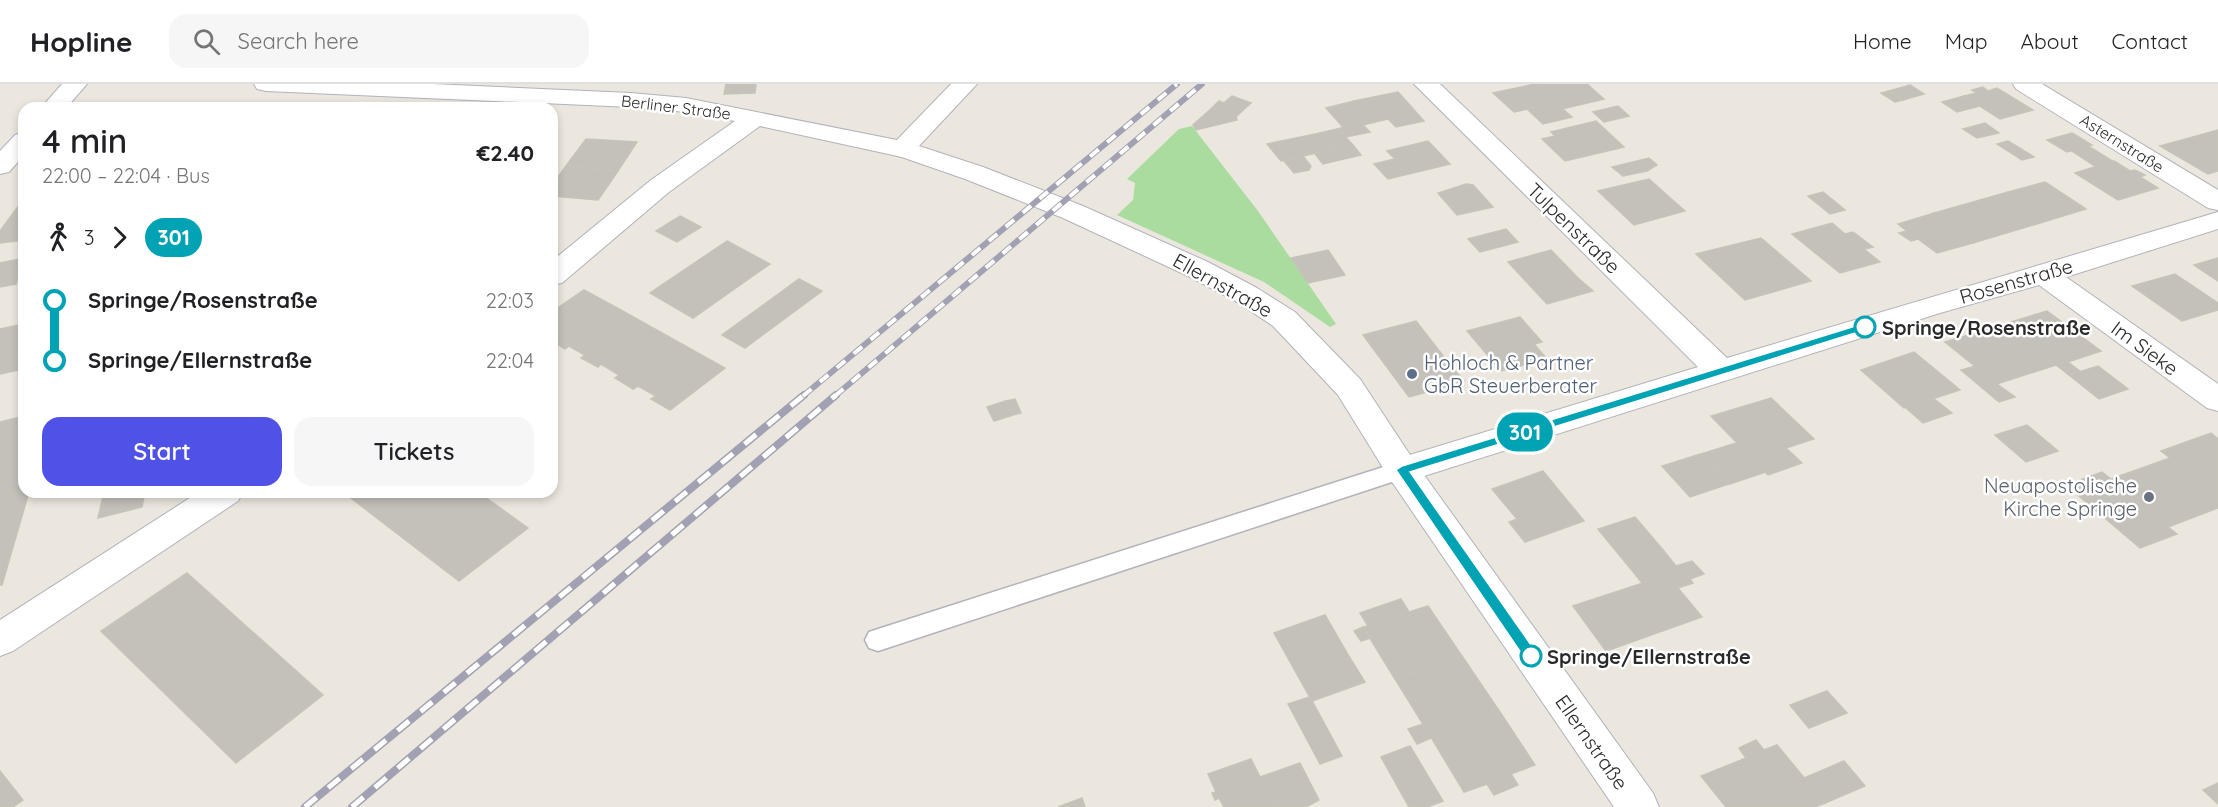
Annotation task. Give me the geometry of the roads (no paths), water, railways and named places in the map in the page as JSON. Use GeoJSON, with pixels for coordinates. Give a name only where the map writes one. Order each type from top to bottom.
{"type":"FeatureCollection","features":[{"type":"Feature","properties":{"kind":"street"},"geometry":{"type":"LineString","coordinates":[[58,102],[75,84]]}},
{"type":"Feature","properties":{"kind":"street","name":"Berliner Straße"},"geometry":{"type":"LineString","coordinates":[[266,84],[633,92],[902,149]]}},
{"type":"Feature","properties":{"kind":"street"},"geometry":{"type":"LineString","coordinates":[[902,149],[964,84]]}},
{"type":"Feature","properties":{"kind":"street","name":"Tulpenstraße"},"geometry":{"type":"LineString","coordinates":[[1426,84],[1722,372]]}},
{"type":"Feature","properties":{"kind":"street","name":"Asternstraße"},"geometry":{"type":"LineString","coordinates":[[2025,84],[2218,202]]}},
{"type":"Feature","properties":{"kind":"street"},"geometry":{"type":"LineString","coordinates":[[558,271],[660,186],[756,117]]}},
{"type":"Feature","properties":{"kind":"street"},"geometry":{"type":"LineString","coordinates":[[0,166],[18,146]]}},
{"type":"Feature","properties":{"kind":"street","name":"Ellernstraße"},"geometry":{"type":"LineString","coordinates":[[902,149],[1027,192],[1198,269],[1247,295],[1284,319],[1349,387],[1402,470],[1638,807]]}},
{"type":"Feature","properties":{"kind":"street","name":"Rosenstraße"},"geometry":{"type":"LineString","coordinates":[[1402,470],[1930,306],[2218,220]]}},
{"type":"Feature","properties":{"kind":"street","name":"Im Sieke"},"geometry":{"type":"LineString","coordinates":[[2043,274],[2218,400]]}},
{"type":"Feature","properties":{"kind":"street"},"geometry":{"type":"LineString","coordinates":[[0,640],[217,498]]}},
{"type":"Feature","properties":{"kind":"lane"},"geometry":{"type":"LineString","coordinates":[[878,640],[1402,470]]}},
{"type":"Feature","properties":{"kind":"railway"},"geometry":{"type":"LineString","coordinates":[[803,396],[1177,84]]}},
{"type":"Feature","properties":{"kind":"railway"},"geometry":{"type":"LineString","coordinates":[[835,396],[1202,84]]}},
{"type":"Feature","properties":{"kind":"railway"},"geometry":{"type":"LineString","coordinates":[[305,807],[804,395]]}},
{"type":"Feature","properties":{"kind":"railway"},"geometry":{"type":"LineString","coordinates":[[352,807],[836,395]]}},
{"type":"Feature","properties":{"kind":"place","name":"Springe/Rosenstraße"},"geometry":{"type":"Point","coordinates":[1865,327]}},
{"type":"Feature","properties":{"kind":"place","name":"Hohloch & Partner GbR Steuerberater"},"geometry":{"type":"Point","coordinates":[1412,374]}},
{"type":"Feature","properties":{"kind":"place","name":"Neuapostolische Kirche Springe"},"geometry":{"type":"Point","coordinates":[2149,497]}},
{"type":"Feature","properties":{"kind":"place","name":"Springe/Ellernstraße"},"geometry":{"type":"Point","coordinates":[1531,656]}}]}
